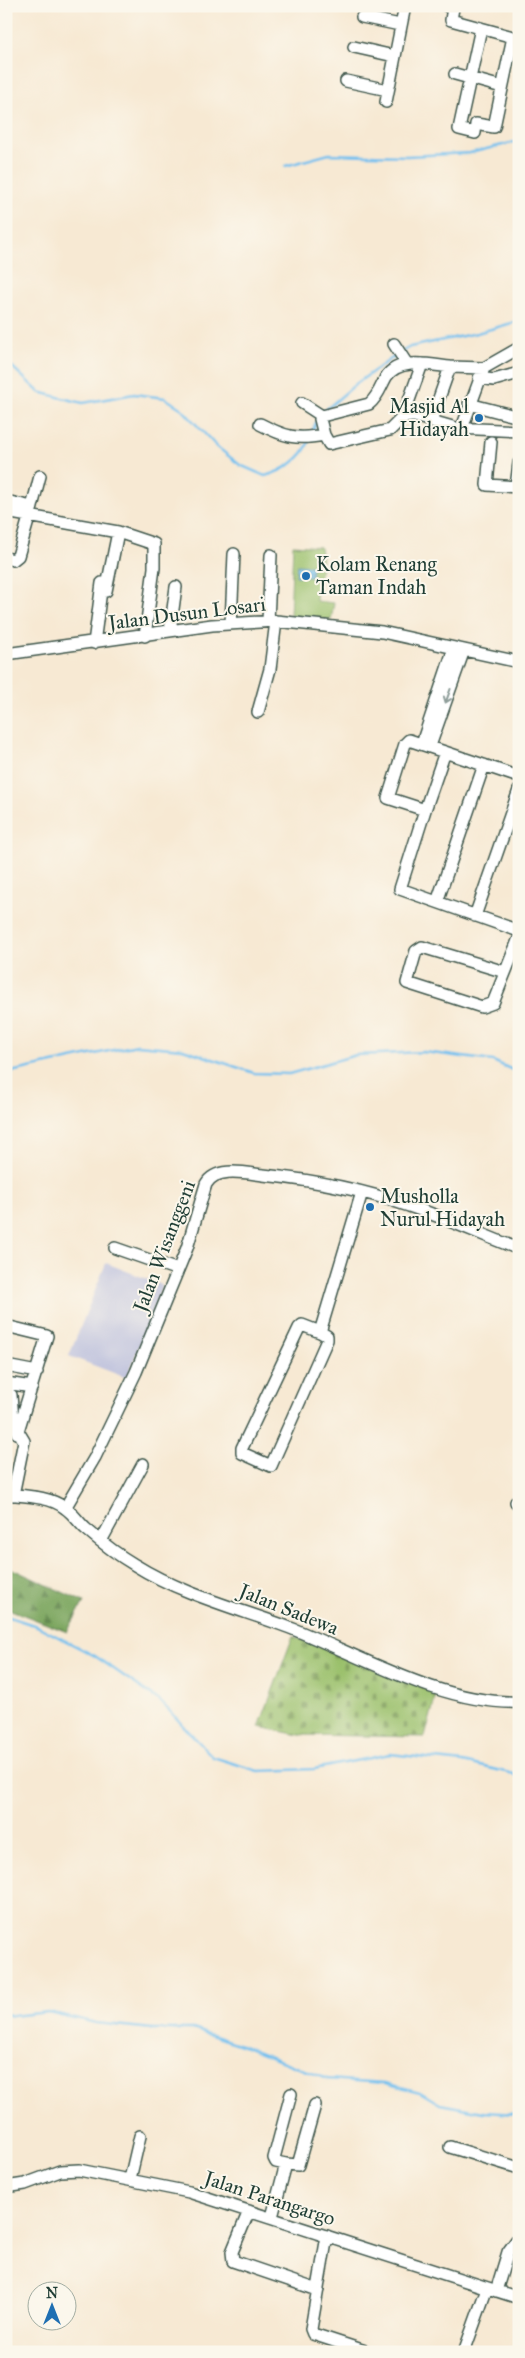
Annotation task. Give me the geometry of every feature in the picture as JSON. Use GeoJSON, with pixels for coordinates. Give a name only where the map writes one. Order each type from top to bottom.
{"type":"FeatureCollection","features":[{"type":"Feature","properties":{"kind":"street"},"geometry":{"type":"LineString","coordinates":[[346,81],[387,96],[405,6]]}},
{"type":"Feature","properties":{"kind":"street"},"geometry":{"type":"LineString","coordinates":[[447,6],[454,8],[451,20],[481,28],[513,37],[494,127],[476,124],[475,133],[459,129],[481,28]]}},
{"type":"Feature","properties":{"kind":"street"},"geometry":{"type":"LineString","coordinates":[[362,17],[400,25]]}},
{"type":"Feature","properties":{"kind":"street"},"geometry":{"type":"LineString","coordinates":[[354,46],[394,56]]}},
{"type":"Feature","properties":{"kind":"street"},"geometry":{"type":"LineString","coordinates":[[455,74],[502,87]]}},
{"type":"Feature","properties":{"kind":"street"},"geometry":{"type":"LineString","coordinates":[[395,345],[405,362]]}},
{"type":"Feature","properties":{"kind":"street"},"geometry":{"type":"LineString","coordinates":[[462,428],[481,373],[519,348]]}},
{"type":"Feature","properties":{"kind":"street"},"geometry":{"type":"LineString","coordinates":[[302,403],[320,414],[369,404],[375,398],[388,374],[405,362],[481,373],[494,380],[519,373]]}},
{"type":"Feature","properties":{"kind":"street"},"geometry":{"type":"LineString","coordinates":[[320,414],[326,442],[334,444],[390,430],[403,418],[422,364]]}},
{"type":"Feature","properties":{"kind":"street"},"geometry":{"type":"LineString","coordinates":[[431,421],[450,367]]}},
{"type":"Feature","properties":{"kind":"street"},"geometry":{"type":"LineString","coordinates":[[469,404],[519,417]]}},
{"type":"Feature","properties":{"kind":"street"},"geometry":{"type":"LineString","coordinates":[[403,418],[414,416],[462,428],[519,431]]}},
{"type":"Feature","properties":{"kind":"street"},"geometry":{"type":"LineString","coordinates":[[260,424],[288,436],[303,438],[324,434]]}},
{"type":"Feature","properties":{"kind":"street"},"geometry":{"type":"LineString","coordinates":[[491,442],[487,485],[517,487],[519,463]]}},
{"type":"Feature","properties":{"kind":"street"},"geometry":{"type":"LineString","coordinates":[[6,558],[16,559],[18,556],[40,476]]}},
{"type":"Feature","properties":{"kind":"street"},"geometry":{"type":"LineString","coordinates":[[6,501],[30,512],[118,532],[154,544],[154,568],[145,636]]}},
{"type":"Feature","properties":{"kind":"street"},"geometry":{"type":"LineString","coordinates":[[6,512],[30,512]]}},
{"type":"Feature","properties":{"kind":"street"},"geometry":{"type":"LineString","coordinates":[[106,591],[118,532]]}},
{"type":"Feature","properties":{"kind":"street"},"geometry":{"type":"LineString","coordinates":[[231,623],[234,554]]}},
{"type":"Feature","properties":{"kind":"street"},"geometry":{"type":"LineString","coordinates":[[258,712],[270,669],[272,621],[271,555]]}},
{"type":"Feature","properties":{"kind":"street"},"geometry":{"type":"LineString","coordinates":[[94,643],[99,594],[105,566]]}},
{"type":"Feature","properties":{"kind":"street"},"geometry":{"type":"LineString","coordinates":[[170,631],[176,587]]}},
{"type":"Feature","properties":{"kind":"street","name":"Jalan Dusun Losari"},"geometry":{"type":"LineString","coordinates":[[6,654],[231,623],[272,621],[382,632],[519,662]]}},
{"type":"Feature","properties":{"kind":"street"},"geometry":{"type":"LineString","coordinates":[[426,745],[459,649]]}},
{"type":"Feature","properties":{"kind":"street"},"geometry":{"type":"LineString","coordinates":[[425,810],[388,798],[407,741],[412,740],[519,777]]}},
{"type":"Feature","properties":{"kind":"street"},"geometry":{"type":"LineString","coordinates":[[445,752],[400,889],[519,931]]}},
{"type":"Feature","properties":{"kind":"street"},"geometry":{"type":"LineString","coordinates":[[437,902],[484,765]]}},
{"type":"Feature","properties":{"kind":"street"},"geometry":{"type":"LineString","coordinates":[[475,916],[519,790]]}},
{"type":"Feature","properties":{"kind":"street"},"geometry":{"type":"LineString","coordinates":[[505,972],[420,948],[416,951],[407,982],[486,1007],[493,1003],[519,938]]}},
{"type":"Feature","properties":{"kind":"street","name":"Jalan Wisanggeni"},"geometry":{"type":"LineString","coordinates":[[65,1508],[95,1457],[129,1387],[194,1229],[209,1179],[218,1174],[236,1173],[297,1178],[362,1192],[410,1206],[519,1249]]}},
{"type":"Feature","properties":{"kind":"street"},"geometry":{"type":"LineString","coordinates":[[320,1332],[362,1192]]}},
{"type":"Feature","properties":{"kind":"street"},"geometry":{"type":"LineString","coordinates":[[116,1248],[178,1270]]}},
{"type":"Feature","properties":{"kind":"street"},"geometry":{"type":"LineString","coordinates":[[302,1325],[320,1332],[327,1336],[327,1340],[271,1466],[242,1453],[242,1448],[299,1328],[302,1325]]}},
{"type":"Feature","properties":{"kind":"street"},"geometry":{"type":"LineString","coordinates":[[6,1326],[47,1336],[18,1431]]}},
{"type":"Feature","properties":{"kind":"street"},"geometry":{"type":"LineString","coordinates":[[6,1366],[37,1372]]}},
{"type":"Feature","properties":{"kind":"street"},"geometry":{"type":"LineString","coordinates":[[32,1387],[7,1389],[13,1419],[24,1441],[8,1494],[46,1500],[65,1508]]}},
{"type":"Feature","properties":{"kind":"street"},"geometry":{"type":"LineString","coordinates":[[100,1541],[143,1464]]}},
{"type":"Feature","properties":{"kind":"street"},"geometry":{"type":"LineString","coordinates":[[519,1500],[516,1502],[519,1505]]}},
{"type":"Feature","properties":{"kind":"street","name":"Jalan Sadewa"},"geometry":{"type":"LineString","coordinates":[[65,1508],[100,1541],[135,1565],[166,1582],[300,1632],[418,1681],[474,1698],[498,1702],[519,1702]]}},
{"type":"Feature","properties":{"kind":"street"},"geometry":{"type":"LineString","coordinates":[[291,2094],[274,2158],[276,2162],[298,2165],[315,2105]]}},
{"type":"Feature","properties":{"kind":"street"},"geometry":{"type":"LineString","coordinates":[[130,2179],[140,2136]]}},
{"type":"Feature","properties":{"kind":"street"},"geometry":{"type":"LineString","coordinates":[[450,2147],[519,2168]]}},
{"type":"Feature","properties":{"kind":"street"},"geometry":{"type":"LineString","coordinates":[[272,2218],[286,2164]]}},
{"type":"Feature","properties":{"kind":"street","name":"Jalan Parangargo"},"geometry":{"type":"LineString","coordinates":[[6,2187],[25,2184],[68,2170],[130,2179],[189,2192],[519,2298]]}},
{"type":"Feature","properties":{"kind":"street"},"geometry":{"type":"LineString","coordinates":[[249,2211],[232,2252],[233,2261],[318,2290]]}},
{"type":"Feature","properties":{"kind":"street"},"geometry":{"type":"LineString","coordinates":[[327,2236],[311,2329],[313,2334],[368,2352]]}},
{"type":"Feature","properties":{"kind":"street"},"geometry":{"type":"LineString","coordinates":[[464,2352],[508,2252],[519,2237]]}},
{"type":"Feature","properties":{"kind":"shaded area"},"geometry":{"type":"Polygon","coordinates":[[[106,1263],[162,1285],[127,1378],[69,1356],[106,1263]]]}},
{"type":"Feature","properties":{"kind":"green space","name":"Kolam Renang Taman Indah"},"geometry":{"type":"Polygon","coordinates":[[[293,545],[320,547],[321,568],[316,601],[334,603],[331,620],[290,616],[293,545]]]}},
{"type":"Feature","properties":{"kind":"green space"},"geometry":{"type":"Polygon","coordinates":[[[6,1566],[84,1602],[67,1632],[6,1608],[6,1566]]]}},
{"type":"Feature","properties":{"kind":"green space"},"geometry":{"type":"Polygon","coordinates":[[[293,1636],[437,1692],[425,1737],[299,1735],[259,1727],[293,1636]]]}},
{"type":"Feature","properties":{"kind":"water"},"geometry":{"type":"Polygon","coordinates":[[[297,565],[312,566],[311,577],[296,576],[297,565]]]}},
{"type":"Feature","properties":{"kind":"waterway"},"geometry":{"type":"LineString","coordinates":[[285,166],[329,154],[407,156],[470,153],[519,141]]}},
{"type":"Feature","properties":{"kind":"waterway"},"geometry":{"type":"LineString","coordinates":[[403,351],[410,347],[477,333],[519,321]]}},
{"type":"Feature","properties":{"kind":"waterway"},"geometry":{"type":"LineString","coordinates":[[323,412],[357,383],[398,354]]}},
{"type":"Feature","properties":{"kind":"waterway"},"geometry":{"type":"LineString","coordinates":[[6,361],[39,392],[83,403],[134,394],[165,398],[182,409],[216,446],[240,465],[265,476],[279,471],[292,463],[302,453],[309,441]]}},
{"type":"Feature","properties":{"kind":"waterway"},"geometry":{"type":"LineString","coordinates":[[312,433],[316,422]]}},
{"type":"Feature","properties":{"kind":"waterway"},"geometry":{"type":"LineString","coordinates":[[6,1073],[137,1045],[183,1049],[254,1073],[289,1074],[356,1055],[424,1052],[493,1061],[519,1073]]}},
{"type":"Feature","properties":{"kind":"waterway"},"geometry":{"type":"LineString","coordinates":[[6,1616],[37,1626],[95,1656],[160,1701],[213,1757],[258,1771],[314,1769],[390,1754],[463,1762],[514,1774],[519,1778]]}},
{"type":"Feature","properties":{"kind":"waterway"},"geometry":{"type":"LineString","coordinates":[[6,2014],[12,2016],[48,2012],[96,2023],[152,2029],[193,2029],[238,2044],[327,2079],[385,2083],[420,2092],[440,2104],[483,2112],[519,2114]]}},
{"type":"Feature","properties":{"kind":"place","name":"Masjid Al Hidayah"},"geometry":{"type":"Point","coordinates":[479,418]}},
{"type":"Feature","properties":{"kind":"place","name":"Kolam Renang Taman Indah"},"geometry":{"type":"Point","coordinates":[306,576]}},
{"type":"Feature","properties":{"kind":"place","name":"Musholla Nurul Hidayah"},"geometry":{"type":"Point","coordinates":[370,1207]}}]}
